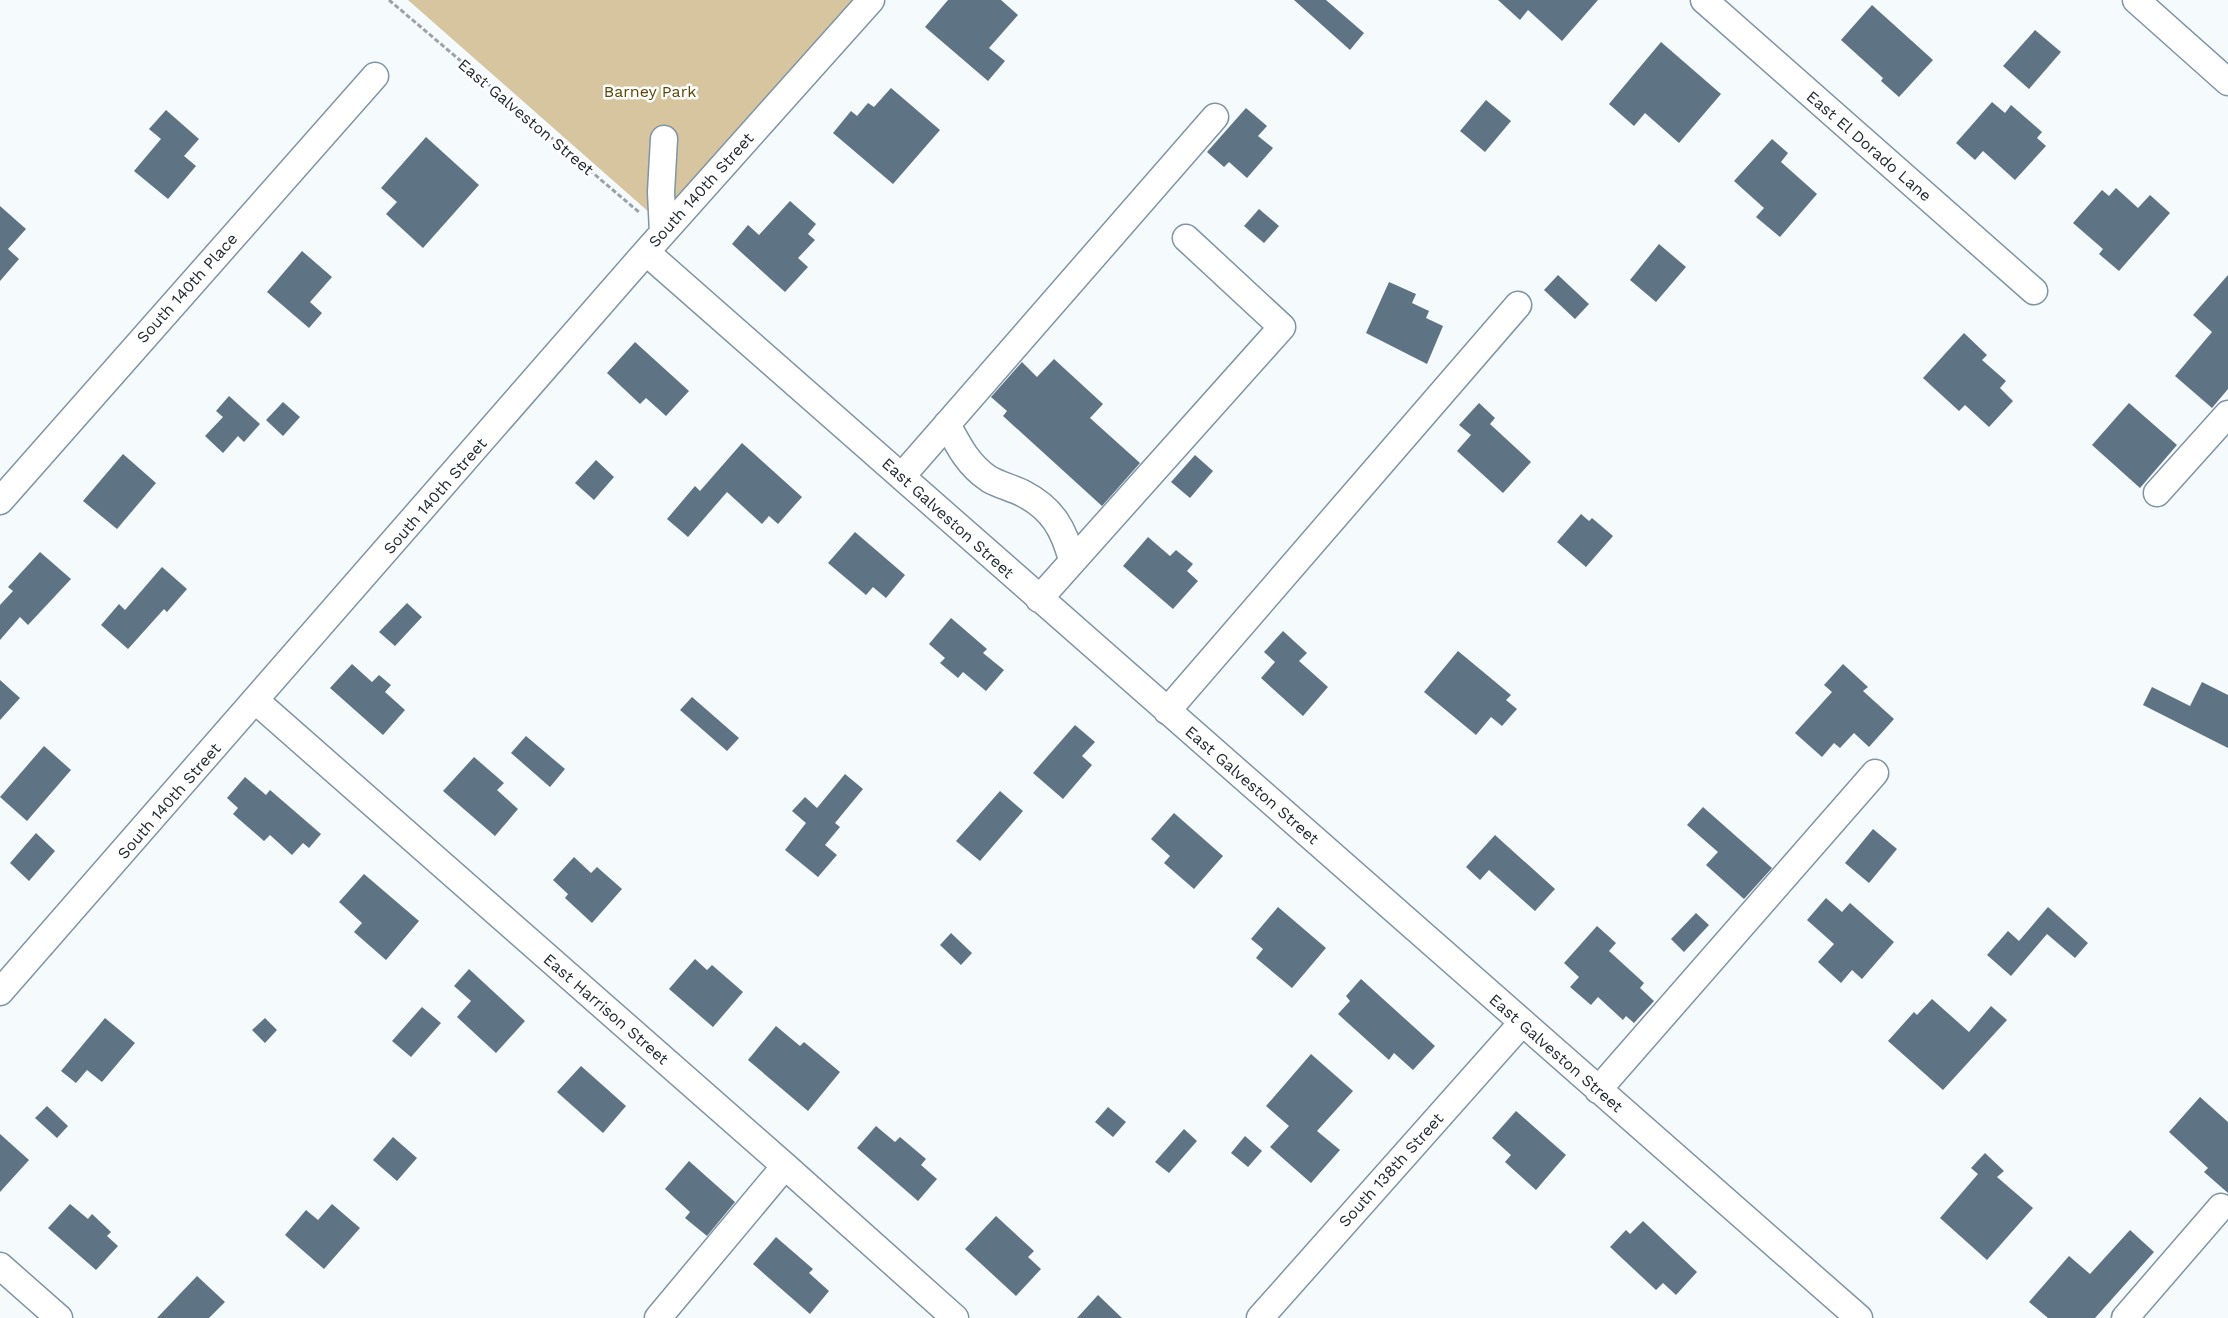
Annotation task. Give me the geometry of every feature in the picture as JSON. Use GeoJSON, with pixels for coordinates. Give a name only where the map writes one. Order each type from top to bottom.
{"type":"FeatureCollection","features":[{"type":"Feature","properties":{"kind":"street","name":"South 140th Street"},"geometry":{"type":"LineString","coordinates":[[0,992],[256,702],[646,252],[871,0]]}},
{"type":"Feature","properties":{"kind":"street","name":"East El Dorado Lane"},"geometry":{"type":"LineString","coordinates":[[1704,0],[2034,291]]}},
{"type":"Feature","properties":{"kind":"street"},"geometry":{"type":"LineString","coordinates":[[2136,0],[2228,82]]}},
{"type":"Feature","properties":{"kind":"street","name":"South 140th Place"},"geometry":{"type":"LineString","coordinates":[[0,501],[375,76]]}},
{"type":"Feature","properties":{"kind":"street"},"geometry":{"type":"LineString","coordinates":[[902,476],[1215,117]]}},
{"type":"Feature","properties":{"kind":"street"},"geometry":{"type":"LineString","coordinates":[[663,233],[661,192],[664,139]]}},
{"type":"Feature","properties":{"kind":"street"},"geometry":{"type":"LineString","coordinates":[[1039,599],[1282,327],[1186,238]]}},
{"type":"Feature","properties":{"kind":"street","name":"East Galveston Street"},"geometry":{"type":"LineString","coordinates":[[646,252],[1859,1318]]}},
{"type":"Feature","properties":{"kind":"street"},"geometry":{"type":"LineString","coordinates":[[1168,711],[1518,305]]}},
{"type":"Feature","properties":{"kind":"street"},"geometry":{"type":"LineString","coordinates":[[2157,493],[2228,414]]}},
{"type":"Feature","properties":{"kind":"street"},"geometry":{"type":"LineString","coordinates":[[947,424],[967,460],[989,479],[1025,494],[1049,511],[1066,536],[1072,560]]}},
{"type":"Feature","properties":{"kind":"street","name":"East Harrison Street"},"geometry":{"type":"LineString","coordinates":[[256,702],[785,1166],[955,1318]]}},
{"type":"Feature","properties":{"kind":"street"},"geometry":{"type":"LineString","coordinates":[[1598,1090],[1876,773]]}},
{"type":"Feature","properties":{"kind":"street","name":"South 138th Street"},"geometry":{"type":"LineString","coordinates":[[1260,1318],[1522,1023]]}},
{"type":"Feature","properties":{"kind":"street"},"geometry":{"type":"LineString","coordinates":[[658,1318],[785,1166]]}},
{"type":"Feature","properties":{"kind":"street"},"geometry":{"type":"LineString","coordinates":[[2125,1318],[2221,1207]]}},
{"type":"Feature","properties":{"kind":"street"},"geometry":{"type":"LineString","coordinates":[[0,1266],[59,1318]]}},
{"type":"Feature","properties":{"kind":"path","name":"East Galveston Street"},"geometry":{"type":"LineString","coordinates":[[389,0],[663,233]]}},
{"type":"Feature","properties":{"kind":"green space","name":"Barney Park"},"geometry":{"type":"Polygon","coordinates":[[[408,0],[854,0],[659,221],[408,0]]]}},
{"type":"Feature","properties":{"kind":"building"},"geometry":{"type":"Polygon","coordinates":[[[948,0],[1001,0],[1018,15],[989,48],[1005,61],[988,81],[925,27],[948,0]]]}},
{"type":"Feature","properties":{"kind":"building"},"geometry":{"type":"Polygon","coordinates":[[[1294,0],[1326,0],[1364,33],[1350,50],[1294,0]]]}},
{"type":"Feature","properties":{"kind":"building"},"geometry":{"type":"Polygon","coordinates":[[[1498,0],[1598,0],[1562,41],[1528,10],[1520,20],[1498,0]]]}},
{"type":"Feature","properties":{"kind":"building"},"geometry":{"type":"Polygon","coordinates":[[[1872,5],[1933,60],[1899,97],[1881,81],[1883,78],[1841,40],[1872,5]]]}},
{"type":"Feature","properties":{"kind":"building"},"geometry":{"type":"Polygon","coordinates":[[[2035,30],[2061,52],[2029,89],[2003,66],[2035,30]]]}},
{"type":"Feature","properties":{"kind":"building"},"geometry":{"type":"Polygon","coordinates":[[[1661,42],[1721,94],[1679,143],[1645,113],[1634,126],[1609,104],[1661,42]]]}},
{"type":"Feature","properties":{"kind":"building"},"geometry":{"type":"Polygon","coordinates":[[[891,88],[940,130],[893,184],[833,133],[851,111],[857,116],[868,103],[874,107],[891,88]]]}},
{"type":"Feature","properties":{"kind":"building"},"geometry":{"type":"Polygon","coordinates":[[[1486,100],[1511,121],[1485,152],[1460,131],[1486,100]]]}},
{"type":"Feature","properties":{"kind":"building"},"geometry":{"type":"Polygon","coordinates":[[[1992,102],[2005,113],[2011,105],[2042,132],[2037,138],[2046,146],[2015,180],[1983,151],[1975,160],[1956,143],[1992,102]]]}},
{"type":"Feature","properties":{"kind":"building"},"geometry":{"type":"Polygon","coordinates":[[[1246,108],[1267,126],[1258,136],[1273,148],[1247,178],[1229,162],[1224,167],[1207,152],[1246,108]]]}},
{"type":"Feature","properties":{"kind":"building"},"geometry":{"type":"Polygon","coordinates":[[[166,110],[199,139],[184,156],[196,166],[168,199],[134,171],[161,139],[149,129],[166,110]]]}},
{"type":"Feature","properties":{"kind":"building"},"geometry":{"type":"Polygon","coordinates":[[[426,137],[479,185],[423,248],[386,214],[397,202],[381,188],[426,137]]]}},
{"type":"Feature","properties":{"kind":"building"},"geometry":{"type":"Polygon","coordinates":[[[1772,139],[1788,153],[1781,162],[1817,194],[1780,237],[1756,217],[1764,208],[1734,181],[1772,139]]]}},
{"type":"Feature","properties":{"kind":"building"},"geometry":{"type":"Polygon","coordinates":[[[2116,188],[2138,208],[2150,195],[2170,213],[2119,271],[2099,254],[2103,249],[2073,223],[2102,190],[2109,196],[2116,188]]]}},
{"type":"Feature","properties":{"kind":"building"},"geometry":{"type":"Polygon","coordinates":[[[790,201],[816,224],[808,234],[815,240],[798,258],[808,267],[785,292],[732,244],[748,225],[759,235],[790,201]]]}},
{"type":"Feature","properties":{"kind":"building"},"geometry":{"type":"Polygon","coordinates":[[[0,206],[26,229],[8,249],[19,259],[0,281],[0,206]]]}},
{"type":"Feature","properties":{"kind":"building"},"geometry":{"type":"Polygon","coordinates":[[[1259,209],[1279,226],[1264,243],[1244,226],[1259,209]]]}},
{"type":"Feature","properties":{"kind":"building"},"geometry":{"type":"Polygon","coordinates":[[[1659,244],[1686,267],[1656,302],[1630,280],[1659,244]]]}},
{"type":"Feature","properties":{"kind":"building"},"geometry":{"type":"Polygon","coordinates":[[[302,251],[332,277],[310,302],[322,313],[309,328],[267,292],[302,251]]]}},
{"type":"Feature","properties":{"kind":"building"},"geometry":{"type":"Polygon","coordinates":[[[1558,275],[1589,304],[1575,319],[1544,290],[1558,275]]]}},
{"type":"Feature","properties":{"kind":"building"},"geometry":{"type":"Polygon","coordinates":[[[2228,275],[2228,389],[2212,408],[2175,376],[2212,332],[2193,315],[2228,275]]]}},
{"type":"Feature","properties":{"kind":"building"},"geometry":{"type":"Polygon","coordinates":[[[1389,282],[1416,294],[1412,303],[1429,311],[1426,318],[1443,326],[1427,364],[1366,333],[1389,282]]]}},
{"type":"Feature","properties":{"kind":"building"},"geometry":{"type":"Polygon","coordinates":[[[1964,333],[1987,355],[1982,360],[2006,381],[2000,388],[2013,401],[1989,427],[1965,405],[1959,411],[1923,378],[1964,333]]]}},
{"type":"Feature","properties":{"kind":"building"},"geometry":{"type":"Polygon","coordinates":[[[635,342],[689,391],[666,416],[646,398],[640,404],[607,373],[635,342]]]}},
{"type":"Feature","properties":{"kind":"building"},"geometry":{"type":"Polygon","coordinates":[[[1054,359],[1103,404],[1090,418],[1140,463],[1102,506],[1003,416],[1007,411],[991,397],[1022,362],[1037,377],[1054,359]]]}},
{"type":"Feature","properties":{"kind":"building"},"geometry":{"type":"Polygon","coordinates":[[[229,396],[260,424],[244,442],[238,436],[223,453],[205,436],[223,417],[216,411],[229,396]]]}},
{"type":"Feature","properties":{"kind":"building"},"geometry":{"type":"Polygon","coordinates":[[[283,402],[300,417],[283,436],[266,420],[283,402]]]}},
{"type":"Feature","properties":{"kind":"building"},"geometry":{"type":"Polygon","coordinates":[[[1479,403],[1495,418],[1490,424],[1531,462],[1503,493],[1457,451],[1471,435],[1459,425],[1479,403]]]}},
{"type":"Feature","properties":{"kind":"building"},"geometry":{"type":"Polygon","coordinates":[[[2129,403],[2177,445],[2140,488],[2092,445],[2129,403]]]}},
{"type":"Feature","properties":{"kind":"building"},"geometry":{"type":"Polygon","coordinates":[[[742,443],[802,497],[778,524],[769,516],[762,524],[727,492],[688,537],[667,519],[695,486],[700,491],[742,443]]]}},
{"type":"Feature","properties":{"kind":"building"},"geometry":{"type":"Polygon","coordinates":[[[123,454],[156,483],[117,529],[83,501],[123,454]]]}},
{"type":"Feature","properties":{"kind":"building"},"geometry":{"type":"Polygon","coordinates":[[[1195,455],[1213,471],[1190,498],[1171,482],[1195,455]]]}},
{"type":"Feature","properties":{"kind":"building"},"geometry":{"type":"Polygon","coordinates":[[[596,460],[614,477],[594,500],[575,483],[596,460]]]}},
{"type":"Feature","properties":{"kind":"building"},"geometry":{"type":"Polygon","coordinates":[[[1581,514],[1589,521],[1592,518],[1613,536],[1586,567],[1557,542],[1581,514]]]}},
{"type":"Feature","properties":{"kind":"building"},"geometry":{"type":"Polygon","coordinates":[[[855,532],[905,575],[886,598],[873,587],[866,595],[828,563],[855,532]]]}},
{"type":"Feature","properties":{"kind":"building"},"geometry":{"type":"Polygon","coordinates":[[[1148,537],[1170,556],[1176,550],[1193,564],[1187,571],[1198,581],[1173,609],[1123,566],[1148,537]]]}},
{"type":"Feature","properties":{"kind":"building"},"geometry":{"type":"Polygon","coordinates":[[[40,552],[71,579],[28,625],[20,617],[0,640],[0,605],[13,591],[8,587],[40,552]]]}},
{"type":"Feature","properties":{"kind":"building"},"geometry":{"type":"Polygon","coordinates":[[[162,567],[187,589],[167,612],[164,609],[128,649],[101,625],[119,604],[125,610],[162,567]]]}},
{"type":"Feature","properties":{"kind":"building"},"geometry":{"type":"Polygon","coordinates":[[[407,603],[422,617],[395,646],[379,632],[407,603]]]}},
{"type":"Feature","properties":{"kind":"building"},"geometry":{"type":"Polygon","coordinates":[[[951,618],[987,649],[983,653],[1004,670],[986,691],[963,672],[958,678],[940,663],[945,658],[929,644],[951,618]]]}},
{"type":"Feature","properties":{"kind":"building"},"geometry":{"type":"Polygon","coordinates":[[[1283,631],[1307,653],[1299,661],[1328,687],[1303,716],[1261,678],[1275,662],[1264,652],[1283,631]]]}},
{"type":"Feature","properties":{"kind":"building"},"geometry":{"type":"Polygon","coordinates":[[[1458,651],[1511,695],[1506,700],[1517,709],[1502,726],[1491,717],[1476,735],[1424,692],[1458,651]]]}},
{"type":"Feature","properties":{"kind":"building"},"geometry":{"type":"Polygon","coordinates":[[[352,664],[372,682],[379,675],[391,685],[385,692],[405,710],[383,735],[330,688],[352,664]]]}},
{"type":"Feature","properties":{"kind":"building"},"geometry":{"type":"Polygon","coordinates":[[[1843,664],[1868,687],[1863,691],[1894,719],[1869,747],[1854,733],[1840,748],[1834,743],[1822,757],[1795,733],[1832,692],[1824,685],[1843,664]]]}},
{"type":"Feature","properties":{"kind":"building"},"geometry":{"type":"Polygon","coordinates":[[[0,680],[20,698],[0,720],[0,680]]]}},
{"type":"Feature","properties":{"kind":"building"},"geometry":{"type":"Polygon","coordinates":[[[2202,682],[2228,695],[2228,748],[2143,705],[2152,687],[2190,706],[2202,682]]]}},
{"type":"Feature","properties":{"kind":"building"},"geometry":{"type":"Polygon","coordinates":[[[692,697],[739,738],[727,751],[680,710],[692,697]]]}},
{"type":"Feature","properties":{"kind":"building"},"geometry":{"type":"Polygon","coordinates":[[[1075,725],[1095,742],[1082,756],[1092,765],[1063,799],[1033,773],[1075,725]]]}},
{"type":"Feature","properties":{"kind":"building"},"geometry":{"type":"Polygon","coordinates":[[[526,736],[565,769],[550,787],[511,753],[526,736]]]}},
{"type":"Feature","properties":{"kind":"building"},"geometry":{"type":"Polygon","coordinates":[[[44,746],[71,770],[27,821],[0,797],[44,746]]]}},
{"type":"Feature","properties":{"kind":"building"},"geometry":{"type":"Polygon","coordinates":[[[474,757],[504,783],[497,790],[518,809],[495,836],[443,791],[474,757]]]}},
{"type":"Feature","properties":{"kind":"building"},"geometry":{"type":"Polygon","coordinates":[[[845,774],[863,789],[835,823],[840,827],[825,845],[837,855],[818,877],[785,850],[806,823],[792,811],[805,797],[817,808],[845,774]]]}},
{"type":"Feature","properties":{"kind":"building"},"geometry":{"type":"Polygon","coordinates":[[[245,777],[266,795],[270,790],[321,834],[309,848],[303,843],[292,855],[270,835],[264,841],[233,814],[238,808],[227,798],[245,777]]]}},
{"type":"Feature","properties":{"kind":"building"},"geometry":{"type":"Polygon","coordinates":[[[1000,791],[1023,811],[980,861],[956,841],[1000,791]]]}},
{"type":"Feature","properties":{"kind":"building"},"geometry":{"type":"Polygon","coordinates":[[[1703,807],[1772,868],[1744,899],[1706,865],[1718,852],[1687,825],[1703,807]]]}},
{"type":"Feature","properties":{"kind":"building"},"geometry":{"type":"Polygon","coordinates":[[[1174,813],[1223,856],[1194,889],[1164,863],[1170,856],[1151,839],[1174,813]]]}},
{"type":"Feature","properties":{"kind":"building"},"geometry":{"type":"Polygon","coordinates":[[[1873,829],[1897,849],[1869,883],[1845,863],[1873,829]]]}},
{"type":"Feature","properties":{"kind":"building"},"geometry":{"type":"Polygon","coordinates":[[[36,833],[55,851],[29,881],[10,863],[36,833]]]}},
{"type":"Feature","properties":{"kind":"building"},"geometry":{"type":"Polygon","coordinates":[[[1495,835],[1555,889],[1535,911],[1489,870],[1480,880],[1466,867],[1495,835]]]}},
{"type":"Feature","properties":{"kind":"building"},"geometry":{"type":"Polygon","coordinates":[[[574,857],[591,873],[597,867],[622,889],[592,923],[565,898],[568,894],[553,880],[574,857]]]}},
{"type":"Feature","properties":{"kind":"building"},"geometry":{"type":"Polygon","coordinates":[[[364,874],[419,921],[386,960],[354,932],[362,923],[339,902],[364,874]]]}},
{"type":"Feature","properties":{"kind":"building"},"geometry":{"type":"Polygon","coordinates":[[[1826,898],[1842,912],[1850,903],[1894,942],[1862,979],[1852,970],[1841,983],[1818,962],[1834,944],[1807,920],[1826,898]]]}},
{"type":"Feature","properties":{"kind":"building"},"geometry":{"type":"Polygon","coordinates":[[[1278,907],[1326,948],[1292,988],[1256,958],[1263,949],[1251,939],[1278,907]]]}},
{"type":"Feature","properties":{"kind":"building"},"geometry":{"type":"Polygon","coordinates":[[[2048,907],[2088,943],[2075,958],[2047,934],[2011,976],[1987,955],[2008,931],[2019,941],[2048,907]]]}},
{"type":"Feature","properties":{"kind":"building"},"geometry":{"type":"Polygon","coordinates":[[[1696,913],[1709,925],[1684,952],[1671,939],[1696,913]]]}},
{"type":"Feature","properties":{"kind":"building"},"geometry":{"type":"Polygon","coordinates":[[[1597,926],[1616,943],[1609,951],[1644,983],[1640,988],[1654,1001],[1634,1023],[1626,1016],[1623,1020],[1598,997],[1591,1005],[1570,987],[1579,977],[1564,963],[1597,926]]]}},
{"type":"Feature","properties":{"kind":"building"},"geometry":{"type":"Polygon","coordinates":[[[951,933],[972,953],[961,965],[940,945],[951,933]]]}},
{"type":"Feature","properties":{"kind":"building"},"geometry":{"type":"Polygon","coordinates":[[[695,959],[707,970],[712,965],[743,992],[713,1027],[669,989],[695,959]]]}},
{"type":"Feature","properties":{"kind":"building"},"geometry":{"type":"Polygon","coordinates":[[[469,969],[525,1021],[496,1053],[457,1017],[471,1001],[454,986],[469,969]]]}},
{"type":"Feature","properties":{"kind":"building"},"geometry":{"type":"Polygon","coordinates":[[[1361,979],[1435,1046],[1413,1070],[1394,1053],[1389,1060],[1338,1014],[1350,1001],[1346,996],[1361,979]]]}},
{"type":"Feature","properties":{"kind":"building"},"geometry":{"type":"Polygon","coordinates":[[[1932,999],[1969,1032],[1991,1006],[2007,1020],[1943,1090],[1888,1041],[1914,1012],[1917,1015],[1932,999]]]}},
{"type":"Feature","properties":{"kind":"building"},"geometry":{"type":"Polygon","coordinates":[[[422,1007],[441,1023],[411,1057],[392,1041],[422,1007]]]}},
{"type":"Feature","properties":{"kind":"building"},"geometry":{"type":"Polygon","coordinates":[[[105,1018],[135,1043],[102,1082],[87,1070],[76,1083],[61,1071],[105,1018]]]}},
{"type":"Feature","properties":{"kind":"building"},"geometry":{"type":"Polygon","coordinates":[[[265,1018],[277,1030],[265,1043],[252,1030],[265,1018]]]}},
{"type":"Feature","properties":{"kind":"building"},"geometry":{"type":"Polygon","coordinates":[[[776,1026],[800,1046],[804,1042],[840,1072],[808,1111],[748,1060],[776,1026]]]}},
{"type":"Feature","properties":{"kind":"building"},"geometry":{"type":"Polygon","coordinates":[[[1311,1054],[1353,1091],[1317,1131],[1340,1150],[1311,1183],[1270,1147],[1289,1126],[1266,1106],[1311,1054]]]}},
{"type":"Feature","properties":{"kind":"building"},"geometry":{"type":"Polygon","coordinates":[[[581,1066],[626,1106],[603,1133],[557,1092],[581,1066]]]}},
{"type":"Feature","properties":{"kind":"building"},"geometry":{"type":"Polygon","coordinates":[[[2200,1097],[2228,1122],[2228,1193],[2204,1172],[2208,1168],[2169,1132],[2200,1097]]]}},
{"type":"Feature","properties":{"kind":"building"},"geometry":{"type":"Polygon","coordinates":[[[47,1106],[68,1126],[57,1138],[35,1118],[47,1106]]]}},
{"type":"Feature","properties":{"kind":"building"},"geometry":{"type":"Polygon","coordinates":[[[1108,1107],[1126,1122],[1113,1137],[1095,1122],[1108,1107]]]}},
{"type":"Feature","properties":{"kind":"building"},"geometry":{"type":"Polygon","coordinates":[[[1516,1111],[1566,1155],[1536,1190],[1505,1162],[1511,1155],[1492,1138],[1516,1111]]]}},
{"type":"Feature","properties":{"kind":"building"},"geometry":{"type":"Polygon","coordinates":[[[876,1126],[895,1142],[900,1137],[926,1159],[921,1165],[937,1179],[918,1201],[857,1148],[876,1126]]]}},
{"type":"Feature","properties":{"kind":"building"},"geometry":{"type":"Polygon","coordinates":[[[1184,1129],[1197,1141],[1169,1173],[1155,1162],[1184,1129]]]}},
{"type":"Feature","properties":{"kind":"building"},"geometry":{"type":"Polygon","coordinates":[[[0,1134],[29,1160],[0,1192],[0,1134]]]}},
{"type":"Feature","properties":{"kind":"building"},"geometry":{"type":"Polygon","coordinates":[[[1245,1136],[1262,1151],[1248,1167],[1231,1153],[1245,1136]]]}},
{"type":"Feature","properties":{"kind":"building"},"geometry":{"type":"Polygon","coordinates":[[[393,1137],[417,1158],[397,1181],[373,1160],[393,1137]]]}},
{"type":"Feature","properties":{"kind":"building"},"geometry":{"type":"Polygon","coordinates":[[[1985,1153],[2004,1171],[1997,1177],[2033,1208],[1987,1260],[1940,1218],[1978,1174],[1971,1168],[1985,1153]]]}},
{"type":"Feature","properties":{"kind":"building"},"geometry":{"type":"Polygon","coordinates":[[[689,1161],[735,1202],[707,1236],[685,1218],[690,1212],[665,1189],[689,1161]]]}},
{"type":"Feature","properties":{"kind":"building"},"geometry":{"type":"Polygon","coordinates":[[[70,1204],[88,1219],[92,1214],[111,1232],[107,1236],[118,1246],[96,1270],[48,1228],[70,1204]]]}},
{"type":"Feature","properties":{"kind":"building"},"geometry":{"type":"Polygon","coordinates":[[[332,1204],[360,1228],[324,1269],[285,1235],[306,1210],[318,1220],[332,1204]]]}},
{"type":"Feature","properties":{"kind":"building"},"geometry":{"type":"Polygon","coordinates":[[[996,1216],[1034,1251],[1028,1257],[1041,1269],[1016,1296],[965,1249],[996,1216]]]}},
{"type":"Feature","properties":{"kind":"building"},"geometry":{"type":"Polygon","coordinates":[[[1643,1221],[1697,1272],[1676,1295],[1663,1283],[1656,1290],[1610,1247],[1626,1230],[1630,1234],[1643,1221]]]}},
{"type":"Feature","properties":{"kind":"building"},"geometry":{"type":"Polygon","coordinates":[[[2130,1230],[2154,1252],[2095,1318],[2048,1318],[2029,1302],[2069,1256],[2090,1274],[2130,1230]]]}},
{"type":"Feature","properties":{"kind":"building"},"geometry":{"type":"Polygon","coordinates":[[[776,1237],[813,1269],[809,1273],[829,1291],[810,1314],[753,1264],[776,1237]]]}},
{"type":"Feature","properties":{"kind":"building"},"geometry":{"type":"Polygon","coordinates":[[[197,1276],[225,1302],[209,1318],[157,1318],[197,1276]]]}},
{"type":"Feature","properties":{"kind":"building"},"geometry":{"type":"Polygon","coordinates":[[[1098,1295],[1122,1318],[1077,1318],[1098,1295]]]}}]}
